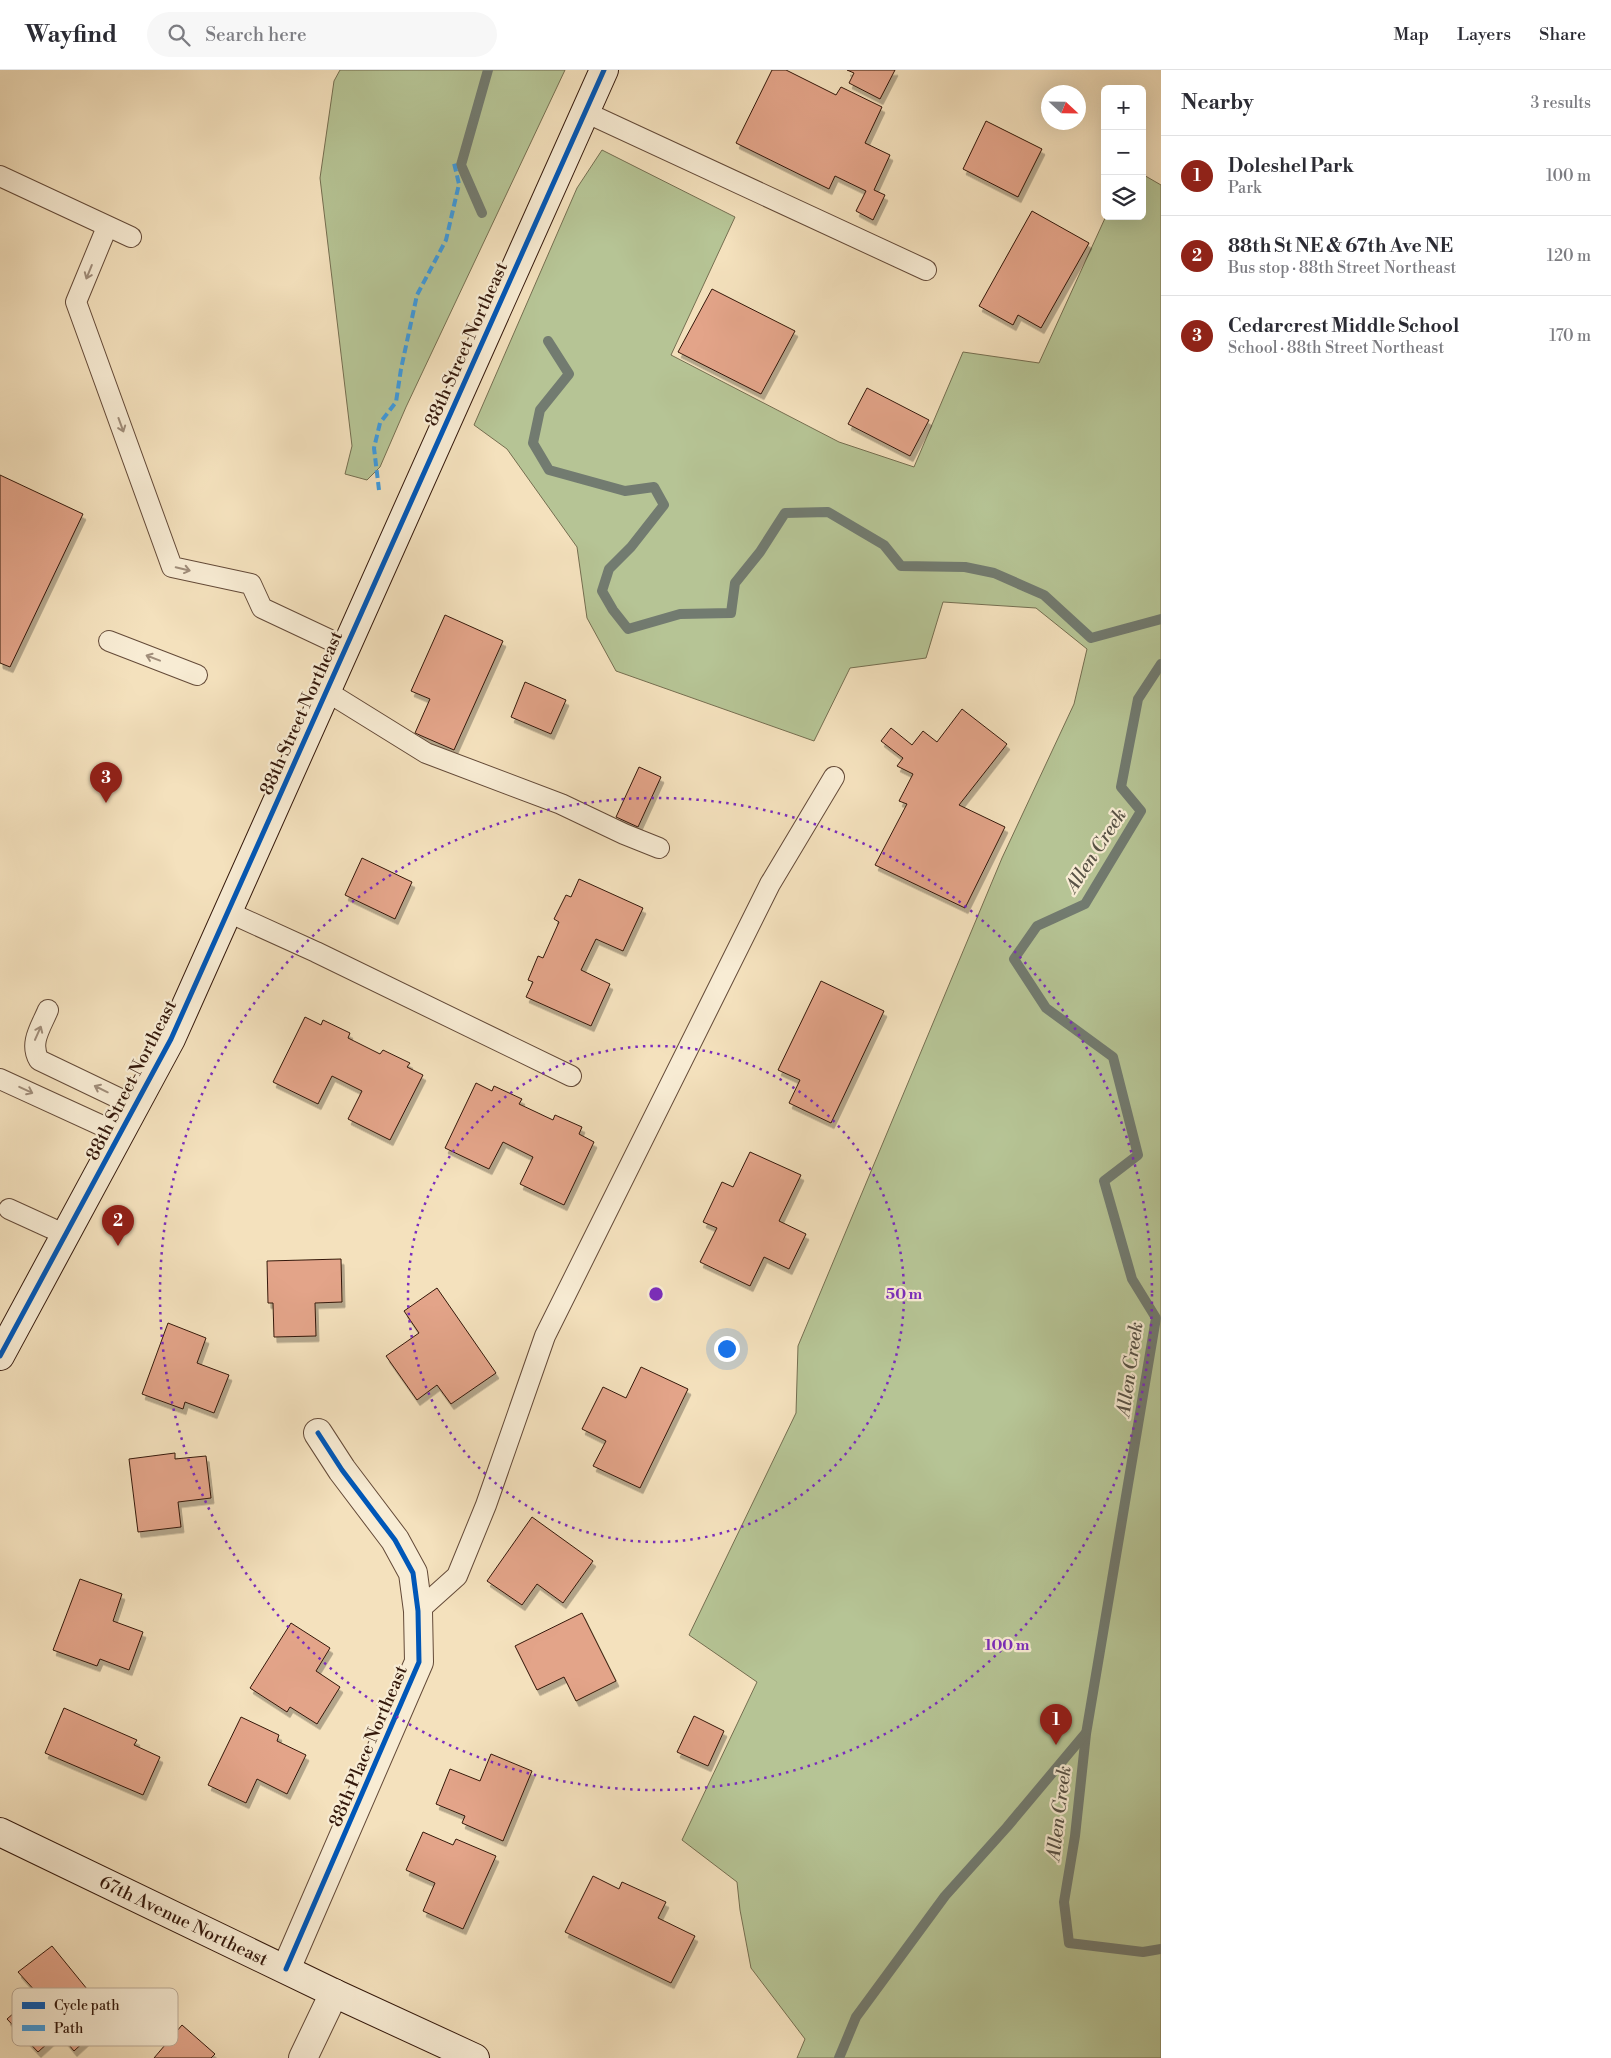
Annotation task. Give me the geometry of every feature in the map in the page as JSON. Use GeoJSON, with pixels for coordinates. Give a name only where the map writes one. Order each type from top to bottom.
{"type":"FeatureCollection","features":[{"type":"Feature","properties":{"kind":"main road","name":"88th Street Northeast"},"geometry":{"type":"LineString","coordinates":[[0,1356],[171,1039],[604,70]]}},
{"type":"Feature","properties":{"kind":"main road","name":"88th Place Northeast"},"geometry":{"type":"LineString","coordinates":[[286,1969],[419,1662],[418,1611],[413,1574],[395,1540],[342,1470],[318,1433]]}},
{"type":"Feature","properties":{"kind":"main road","name":"67th Avenue Northeast"},"geometry":{"type":"LineString","coordinates":[[0,1832],[334,1993],[476,2058]]}},
{"type":"Feature","properties":{"kind":"main road"},"geometry":{"type":"LineString","coordinates":[[303,2058],[334,1993]]}},
{"type":"Feature","properties":{"kind":"lane"},"geometry":{"type":"LineString","coordinates":[[585,112],[926,270]]}},
{"type":"Feature","properties":{"kind":"lane"},"geometry":{"type":"LineString","coordinates":[[0,176],[131,237]]}},
{"type":"Feature","properties":{"kind":"lane"},"geometry":{"type":"LineString","coordinates":[[107,227],[76,302],[172,566],[251,584],[262,608],[345,648]]}},
{"type":"Feature","properties":{"kind":"lane"},"geometry":{"type":"LineString","coordinates":[[109,641],[197,675]]}},
{"type":"Feature","properties":{"kind":"lane"},"geometry":{"type":"LineString","coordinates":[[326,691],[426,753],[561,804],[624,834],[659,848]]}},
{"type":"Feature","properties":{"kind":"lane"},"geometry":{"type":"LineString","coordinates":[[418,1611],[457,1576],[486,1505],[545,1336],[770,884],[834,777]]}},
{"type":"Feature","properties":{"kind":"lane"},"geometry":{"type":"LineString","coordinates":[[228,912],[316,952],[571,1076]]}},
{"type":"Feature","properties":{"kind":"lane"},"geometry":{"type":"LineString","coordinates":[[48,1010],[35,1041],[34,1051],[39,1060],[135,1106]]}},
{"type":"Feature","properties":{"kind":"lane"},"geometry":{"type":"LineString","coordinates":[[0,1079],[120,1134]]}},
{"type":"Feature","properties":{"kind":"lane"},"geometry":{"type":"LineString","coordinates":[[9,1208],[66,1235]]}},
{"type":"Feature","properties":{"kind":"green space"},"geometry":{"type":"Polygon","coordinates":[[[340,70],[565,70],[406,407],[380,467],[367,480],[345,474],[352,446],[320,178],[334,81],[340,70]]]}},
{"type":"Feature","properties":{"kind":"green space"},"geometry":{"type":"Polygon","coordinates":[[[602,150],[735,217],[671,355],[839,442],[914,467],[963,352],[1039,363],[1104,220],[1146,220],[1146,176],[1161,185],[1161,2058],[797,2058],[805,2039],[751,1968],[740,1910],[737,1882],[682,1840],[757,1682],[689,1635],[796,1413],[798,1346],[1002,858],[1074,704],[1087,649],[1036,608],[943,602],[926,658],[850,668],[814,741],[616,671],[587,618],[577,547],[507,449],[474,425],[577,188],[602,150]]]}},
{"type":"Feature","properties":{"kind":"building"},"geometry":{"type":"Polygon","coordinates":[[[772,70],[786,70],[836,95],[841,87],[882,107],[865,143],[890,155],[874,190],[885,195],[873,220],[856,211],[866,191],[835,176],[829,189],[736,143],[772,70]]]}},
{"type":"Feature","properties":{"kind":"building"},"geometry":{"type":"Polygon","coordinates":[[[847,70],[895,70],[880,99],[849,83],[854,73],[847,70]]]}},
{"type":"Feature","properties":{"kind":"building"},"geometry":{"type":"Polygon","coordinates":[[[986,121],[1042,149],[1018,197],[963,169],[986,121]]]}},
{"type":"Feature","properties":{"kind":"building"},"geometry":{"type":"Polygon","coordinates":[[[1032,211],[1089,243],[1041,328],[1018,315],[1013,325],[979,306],[1032,211]]]}},
{"type":"Feature","properties":{"kind":"building"},"geometry":{"type":"Polygon","coordinates":[[[712,289],[795,331],[761,394],[678,352],[712,289]]]}},
{"type":"Feature","properties":{"kind":"building"},"geometry":{"type":"Polygon","coordinates":[[[867,388],[929,420],[910,456],[848,424],[867,388]]]}},
{"type":"Feature","properties":{"kind":"building"},"geometry":{"type":"Polygon","coordinates":[[[0,475],[83,514],[10,667],[0,663],[0,475]]]}},
{"type":"Feature","properties":{"kind":"building"},"geometry":{"type":"Polygon","coordinates":[[[445,615],[503,641],[454,750],[415,733],[430,699],[411,691],[445,615]]]}},
{"type":"Feature","properties":{"kind":"building"},"geometry":{"type":"Polygon","coordinates":[[[525,682],[566,700],[551,734],[511,717],[525,682]]]}},
{"type":"Feature","properties":{"kind":"building"},"geometry":{"type":"Polygon","coordinates":[[[962,709],[1007,744],[959,805],[1005,827],[965,908],[875,865],[907,804],[899,801],[913,774],[897,766],[903,758],[881,741],[891,728],[912,745],[923,731],[937,742],[962,709]]]}},
{"type":"Feature","properties":{"kind":"building"},"geometry":{"type":"Polygon","coordinates":[[[639,767],[661,777],[638,827],[616,817],[639,767]]]}},
{"type":"Feature","properties":{"kind":"building"},"geometry":{"type":"Polygon","coordinates":[[[362,858],[412,882],[395,919],[345,895],[362,858]]]}},
{"type":"Feature","properties":{"kind":"building"},"geometry":{"type":"Polygon","coordinates":[[[579,879],[643,908],[623,951],[596,939],[581,970],[610,984],[591,1026],[526,997],[533,982],[528,980],[538,956],[543,958],[559,922],[554,919],[566,895],[571,897],[579,879]]]}},
{"type":"Feature","properties":{"kind":"building"},"geometry":{"type":"Polygon","coordinates":[[[821,981],[884,1011],[831,1123],[789,1103],[800,1080],[778,1070],[821,981]]]}},
{"type":"Feature","properties":{"kind":"building"},"geometry":{"type":"Polygon","coordinates":[[[305,1017],[321,1025],[323,1020],[350,1033],[348,1038],[380,1054],[383,1050],[410,1063],[407,1067],[423,1075],[390,1140],[348,1119],[362,1091],[332,1076],[318,1104],[273,1082],[305,1017]]]}},
{"type":"Feature","properties":{"kind":"building"},"geometry":{"type":"Polygon","coordinates":[[[476,1083],[492,1091],[494,1086],[522,1099],[519,1104],[553,1120],[555,1115],[582,1127],[579,1134],[594,1142],[564,1205],[520,1184],[533,1157],[503,1142],[489,1169],[445,1148],[476,1083]]]}},
{"type":"Feature","properties":{"kind":"building"},"geometry":{"type":"Polygon","coordinates":[[[750,1152],[801,1175],[779,1221],[806,1234],[789,1269],[764,1257],[750,1286],[700,1262],[717,1228],[703,1222],[722,1182],[733,1187],[750,1152]]]}},
{"type":"Feature","properties":{"kind":"building"},"geometry":{"type":"Polygon","coordinates":[[[341,1259],[342,1302],[315,1303],[316,1336],[274,1337],[273,1303],[268,1303],[267,1261],[341,1259]]]}},
{"type":"Feature","properties":{"kind":"building"},"geometry":{"type":"Polygon","coordinates":[[[437,1288],[496,1373],[451,1404],[437,1385],[417,1400],[386,1356],[419,1333],[404,1311],[437,1288]]]}},
{"type":"Feature","properties":{"kind":"building"},"geometry":{"type":"Polygon","coordinates":[[[168,1323],[206,1338],[197,1363],[229,1375],[214,1413],[185,1402],[183,1409],[142,1394],[168,1323]]]}},
{"type":"Feature","properties":{"kind":"building"},"geometry":{"type":"Polygon","coordinates":[[[641,1367],[688,1389],[640,1488],[593,1466],[606,1441],[582,1429],[603,1387],[626,1398],[641,1367]]]}},
{"type":"Feature","properties":{"kind":"building"},"geometry":{"type":"Polygon","coordinates":[[[175,1453],[175,1459],[206,1456],[211,1498],[178,1502],[181,1527],[138,1532],[129,1459],[175,1453]]]}},
{"type":"Feature","properties":{"kind":"building"},"geometry":{"type":"Polygon","coordinates":[[[532,1517],[593,1561],[563,1603],[537,1584],[522,1605],[487,1581],[532,1517]]]}},
{"type":"Feature","properties":{"kind":"building"},"geometry":{"type":"Polygon","coordinates":[[[80,1579],[122,1594],[113,1621],[143,1632],[129,1670],[100,1659],[97,1666],[53,1650],[80,1579]]]}},
{"type":"Feature","properties":{"kind":"building"},"geometry":{"type":"Polygon","coordinates":[[[582,1613],[616,1681],[576,1701],[564,1677],[537,1690],[515,1646],[582,1613]]]}},
{"type":"Feature","properties":{"kind":"building"},"geometry":{"type":"Polygon","coordinates":[[[291,1623],[330,1648],[316,1671],[340,1687],[317,1724],[290,1707],[287,1712],[250,1688],[291,1623]]]}},
{"type":"Feature","properties":{"kind":"building"},"geometry":{"type":"Polygon","coordinates":[[[64,1708],[137,1740],[134,1745],[160,1757],[143,1795],[45,1753],[64,1708]]]}},
{"type":"Feature","properties":{"kind":"building"},"geometry":{"type":"Polygon","coordinates":[[[694,1716],[724,1731],[708,1766],[677,1752],[694,1716]]]}},
{"type":"Feature","properties":{"kind":"building"},"geometry":{"type":"Polygon","coordinates":[[[241,1717],[279,1735],[277,1741],[306,1755],[287,1794],[257,1779],[246,1803],[208,1785],[241,1717]]]}},
{"type":"Feature","properties":{"kind":"building"},"geometry":{"type":"Polygon","coordinates":[[[491,1754],[532,1771],[503,1841],[462,1823],[465,1816],[436,1804],[450,1769],[480,1781],[491,1754]]]}},
{"type":"Feature","properties":{"kind":"building"},"geometry":{"type":"Polygon","coordinates":[[[423,1832],[453,1845],[456,1839],[496,1856],[463,1929],[423,1911],[435,1883],[406,1870],[423,1832]]]}},
{"type":"Feature","properties":{"kind":"building"},"geometry":{"type":"Polygon","coordinates":[[[593,1876],[619,1889],[622,1882],[666,1902],[658,1918],[695,1936],[671,1983],[565,1932],[593,1876]]]}},
{"type":"Feature","properties":{"kind":"building"},"geometry":{"type":"Polygon","coordinates":[[[52,1946],[86,1988],[32,1988],[18,1972],[52,1946]]]}},
{"type":"Feature","properties":{"kind":"building"},"geometry":{"type":"Polygon","coordinates":[[[12,2015],[12,2024],[7,2019],[12,2015]]]}},
{"type":"Feature","properties":{"kind":"building"},"geometry":{"type":"Polygon","coordinates":[[[182,2025],[215,2054],[211,2058],[154,2058],[164,2046],[178,2046],[178,2030],[182,2025]]]}},
{"type":"Feature","properties":{"kind":"building"},"geometry":{"type":"Polygon","coordinates":[[[32,2046],[45,2046],[38,2052],[32,2046]]]}},
{"type":"Feature","properties":{"kind":"building"},"geometry":{"type":"Polygon","coordinates":[[[70,2046],[79,2046],[74,2051],[70,2046]]]}},
{"type":"Feature","properties":{"kind":"waterway","name":"Allen Creek"},"geometry":{"type":"LineString","coordinates":[[482,213],[461,165],[488,70]]}},
{"type":"Feature","properties":{"kind":"waterway","name":"Allen Creek"},"geometry":{"type":"LineString","coordinates":[[548,341],[569,374],[540,410],[533,443],[549,470],[625,491],[654,487],[664,505],[631,547],[609,569],[602,591],[613,610],[628,629],[680,614],[731,613],[735,583],[760,552],[785,513],[828,512],[884,545],[901,566],[965,567],[994,573],[1044,595],[1091,638],[1161,619]]}},
{"type":"Feature","properties":{"kind":"waterway","name":"Allen Creek"},"geometry":{"type":"LineString","coordinates":[[1161,664],[1138,699],[1121,787],[1141,811],[1085,904],[1037,926],[1014,959],[1046,1008],[1113,1057],[1138,1155],[1104,1181],[1132,1279],[1156,1318],[1086,1734],[1075,1836],[1064,1902],[1069,1943],[1143,1952],[1161,1949]]}},
{"type":"Feature","properties":{"kind":"waterway"},"geometry":{"type":"LineString","coordinates":[[839,2058],[856,2017],[945,1896],[1007,1827],[1085,1734]]}},
{"type":"Feature","properties":{"kind":"marked path"},"geometry":{"type":"LineString","coordinates":[[379,490],[374,448],[380,423],[396,402],[417,295],[446,240],[459,184],[454,163]]}},
{"type":"Feature","properties":{"kind":"cycle path"},"geometry":{"type":"LineString","coordinates":[[0,1356],[171,1039],[604,70]]}},
{"type":"Feature","properties":{"kind":"cycle path"},"geometry":{"type":"LineString","coordinates":[[286,1969],[419,1662],[418,1611],[413,1573],[395,1540],[342,1470],[318,1433]]}},
{"type":"Feature","properties":{"kind":"place","name":"Cedarcrest Middle School"},"geometry":{"type":"Point","coordinates":[106,803]}},
{"type":"Feature","properties":{"kind":"place","name":"88th St NE & 67th Ave NE"},"geometry":{"type":"Point","coordinates":[118,1246]}},
{"type":"Feature","properties":{"kind":"place","name":"Doleshel Park"},"geometry":{"type":"Point","coordinates":[1056,1745]}}]}
